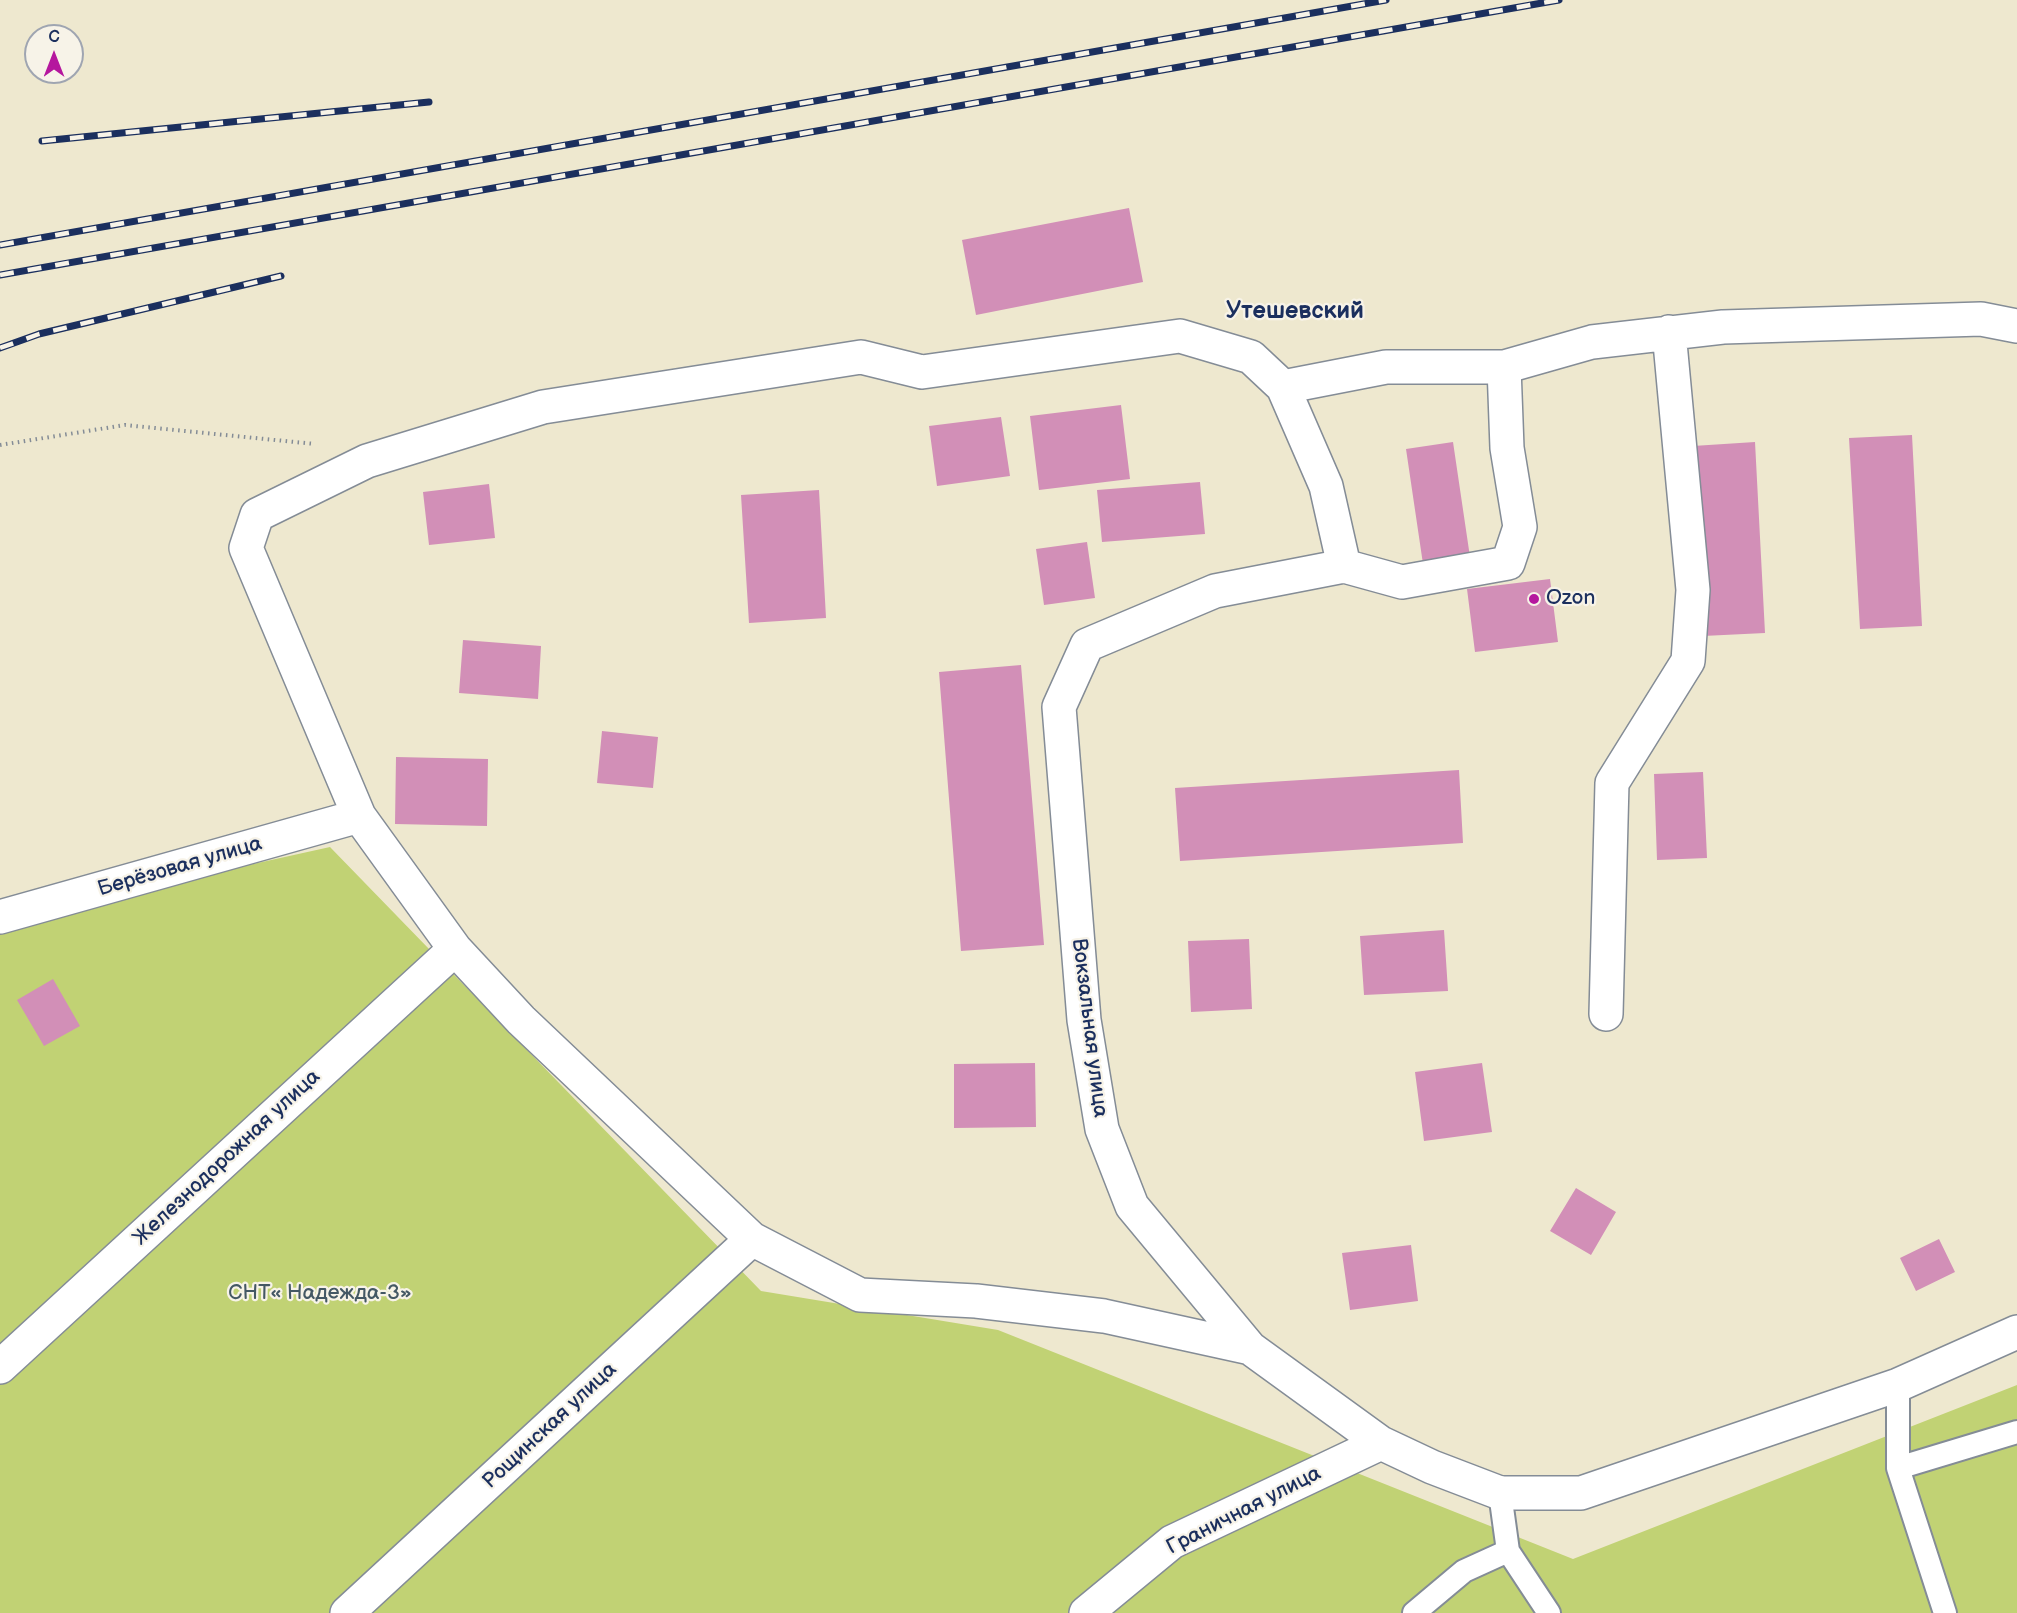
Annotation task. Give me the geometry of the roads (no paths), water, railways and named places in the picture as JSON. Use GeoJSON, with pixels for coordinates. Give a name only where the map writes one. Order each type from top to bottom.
{"type":"FeatureCollection","features":[{"type":"Feature","properties":{"kind":"street"},"geometry":{"type":"LineString","coordinates":[[1283,387],[1386,367],[1504,367],[1592,342],[1723,327],[1981,319],[2017,326]]}},
{"type":"Feature","properties":{"kind":"street"},"geometry":{"type":"LineString","coordinates":[[1606,1014],[1612,783],[1688,661],[1693,590],[1669,332]]}},
{"type":"Feature","properties":{"kind":"street"},"geometry":{"type":"LineString","coordinates":[[1250,1348],[1104,1316],[976,1300],[860,1295],[752,1239],[521,1020],[455,949],[359,816],[246,548],[257,514],[367,461],[543,407],[861,357],[922,372],[1180,336],[1251,357],[1283,387],[1326,486],[1344,566],[1402,582],[1508,563],[1520,527],[1507,448],[1504,367]]}},
{"type":"Feature","properties":{"kind":"street","name":"Вокзальная улица"},"geometry":{"type":"LineString","coordinates":[[1344,566],[1215,591],[1087,645],[1059,707],[1084,1020],[1102,1129],[1132,1206],[1250,1348],[1381,1443],[1432,1467],[1500,1493]]}},
{"type":"Feature","properties":{"kind":"street","name":"Берёзовая улица"},"geometry":{"type":"LineString","coordinates":[[0,917],[359,816]]}},
{"type":"Feature","properties":{"kind":"street","name":"Железнодорожная улица"},"geometry":{"type":"LineString","coordinates":[[0,1367],[455,949]]}},
{"type":"Feature","properties":{"kind":"street","name":"Рощинская улица"},"geometry":{"type":"LineString","coordinates":[[348,1613],[752,1239]]}},
{"type":"Feature","properties":{"kind":"street"},"geometry":{"type":"LineString","coordinates":[[1500,1493],[1581,1493],[1898,1385],[2017,1332]]}},
{"type":"Feature","properties":{"kind":"street","name":"Граничная улица"},"geometry":{"type":"LineString","coordinates":[[1086,1613],[1172,1542],[1381,1443]]}},
{"type":"Feature","properties":{"kind":"lane"},"geometry":{"type":"LineString","coordinates":[[1898,1385],[1898,1468],[1944,1613]]}},
{"type":"Feature","properties":{"kind":"lane"},"geometry":{"type":"LineString","coordinates":[[1898,1468],[2017,1432]]}},
{"type":"Feature","properties":{"kind":"lane"},"geometry":{"type":"LineString","coordinates":[[1500,1493],[1508,1551],[1550,1613]]}},
{"type":"Feature","properties":{"kind":"lane"},"geometry":{"type":"LineString","coordinates":[[1414,1613],[1464,1571],[1508,1551]]}},
{"type":"Feature","properties":{"kind":"railway"},"geometry":{"type":"LineString","coordinates":[[0,245],[1386,0]]}},
{"type":"Feature","properties":{"kind":"railway"},"geometry":{"type":"LineString","coordinates":[[0,275],[1559,0]]}},
{"type":"Feature","properties":{"kind":"railway"},"geometry":{"type":"LineString","coordinates":[[42,141],[429,102]]}},
{"type":"Feature","properties":{"kind":"railway"},"geometry":{"type":"LineString","coordinates":[[0,348],[39,334],[281,276]]}},
{"type":"Feature","properties":{"kind":"place","name":"Ozon"},"geometry":{"type":"Point","coordinates":[1534,599]}},
{"type":"Feature","properties":{"kind":"district","name":"Утешевский"},"geometry":{"type":"Point","coordinates":[1295,312]}},
{"type":"Feature","properties":{"kind":"park label","name":"СНТ« Надежда-3»"},"geometry":{"type":"Point","coordinates":[320,1294]}}]}
